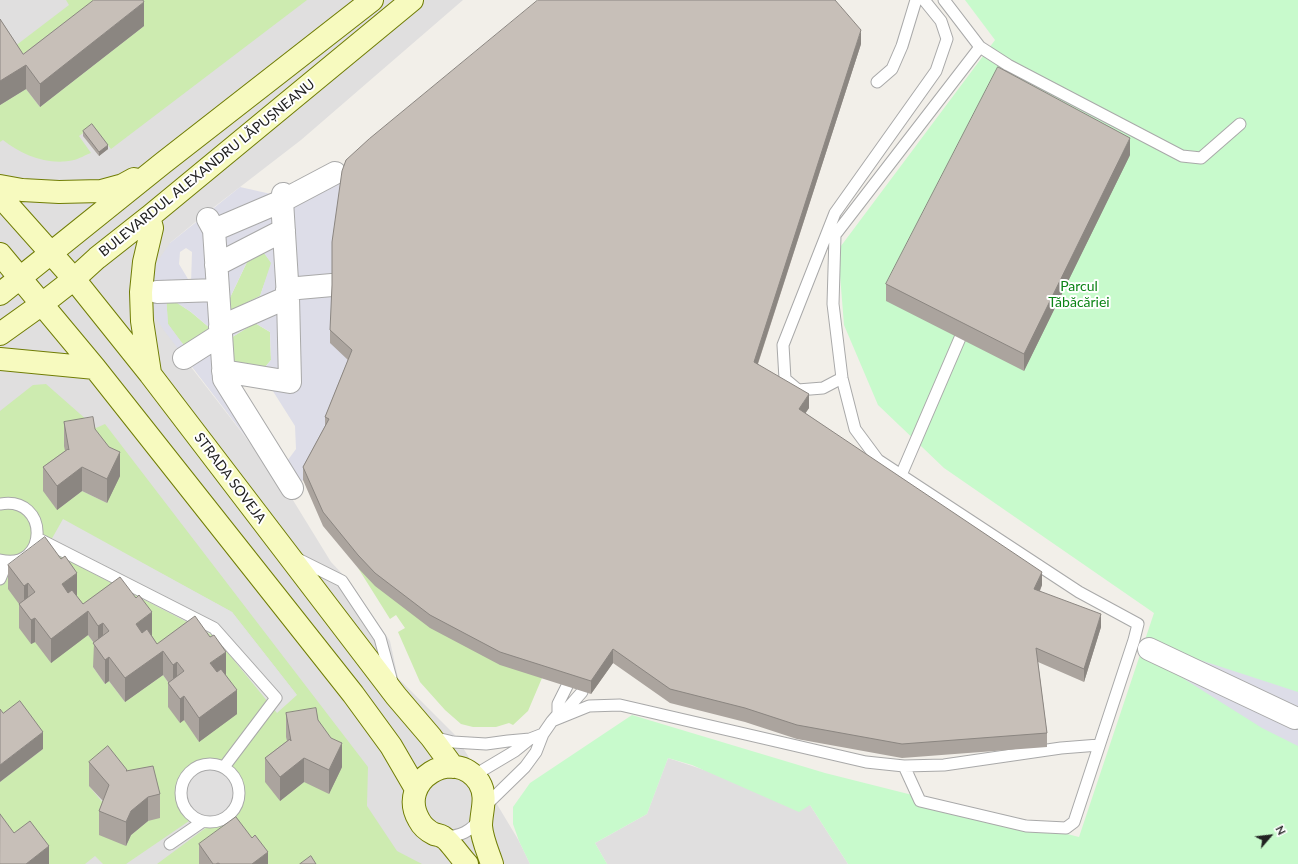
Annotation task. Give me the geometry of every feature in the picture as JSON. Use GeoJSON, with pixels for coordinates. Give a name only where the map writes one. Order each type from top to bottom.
{"type":"FeatureCollection","features":[{"type":"Feature","properties":{"kind":"main road","name":"BULEVARDUL ALEXANDRU LĂPUȘNEANU"},"geometry":{"type":"LineString","coordinates":[[0,294],[163,163],[372,0]]}},
{"type":"Feature","properties":{"kind":"main road","name":"BULEVARDUL ALEXANDRU LĂPUȘNEANU"},"geometry":{"type":"LineString","coordinates":[[0,334],[74,279],[97,258],[149,217],[412,0]]}},
{"type":"Feature","properties":{"kind":"main road"},"geometry":{"type":"LineString","coordinates":[[0,186],[22,190],[101,191],[123,184],[163,163]]}},
{"type":"Feature","properties":{"kind":"main road","name":"STRADA SOVEJA"},"geometry":{"type":"LineString","coordinates":[[0,196],[74,279],[150,374],[396,696],[431,737],[453,766],[460,768],[473,776]]}},
{"type":"Feature","properties":{"kind":"main road"},"geometry":{"type":"LineString","coordinates":[[149,217],[152,228],[144,262],[141,292],[142,321],[150,374]]}},
{"type":"Feature","properties":{"kind":"main road"},"geometry":{"type":"LineString","coordinates":[[0,254],[95,368],[375,723],[391,746],[416,789]]}},
{"type":"Feature","properties":{"kind":"main road"},"geometry":{"type":"LineString","coordinates":[[0,359],[95,368]]}},
{"type":"Feature","properties":{"kind":"main road"},"geometry":{"type":"LineString","coordinates":[[453,766],[442,767],[431,771],[422,778],[416,789],[414,799],[415,809],[418,819],[425,828],[434,834],[444,837],[467,864]]}},
{"type":"Feature","properties":{"kind":"main road"},"geometry":{"type":"LineString","coordinates":[[473,776],[479,782],[482,790],[482,834],[492,864]]}},
{"type":"Feature","properties":{"kind":"street"},"geometry":{"type":"LineString","coordinates":[[292,488],[224,380],[216,264],[211,224],[283,197],[335,173]]}},
{"type":"Feature","properties":{"kind":"street"},"geometry":{"type":"LineString","coordinates":[[223,370],[290,382],[283,197]]}},
{"type":"Feature","properties":{"kind":"street"},"geometry":{"type":"LineString","coordinates":[[216,264],[284,230]]}},
{"type":"Feature","properties":{"kind":"street"},"geometry":{"type":"LineString","coordinates":[[184,358],[220,331],[287,293],[332,285]]}},
{"type":"Feature","properties":{"kind":"street"},"geometry":{"type":"LineString","coordinates":[[157,292],[218,290]]}},
{"type":"Feature","properties":{"kind":"street"},"geometry":{"type":"LineString","coordinates":[[1149,649],[1295,718]]}},
{"type":"Feature","properties":{"kind":"lane"},"geometry":{"type":"LineString","coordinates":[[877,82],[892,69],[902,46],[916,0]]}},
{"type":"Feature","properties":{"kind":"lane"},"geometry":{"type":"LineString","coordinates":[[842,378],[823,388],[798,390],[786,380],[783,345],[835,213],[936,71],[947,39],[941,22],[924,0]]}},
{"type":"Feature","properties":{"kind":"lane"},"geometry":{"type":"LineString","coordinates":[[944,0],[980,46],[1008,65],[1182,156],[1201,158],[1240,124]]}},
{"type":"Feature","properties":{"kind":"lane"},"geometry":{"type":"LineString","coordinates":[[904,766],[920,801],[1026,826],[1066,828],[1074,822],[1138,624],[1079,592],[878,460],[855,429],[842,378],[833,304],[835,235],[980,46]]}},
{"type":"Feature","properties":{"kind":"lane"},"geometry":{"type":"LineString","coordinates":[[901,475],[960,338]]}},
{"type":"Feature","properties":{"kind":"lane"},"geometry":{"type":"LineString","coordinates":[[0,504],[10,503],[20,505],[32,516],[36,522],[38,530],[35,546],[30,553],[16,561],[4,561],[0,579]]}},
{"type":"Feature","properties":{"kind":"lane"},"geometry":{"type":"LineString","coordinates":[[37,538],[214,628],[276,698],[224,767]]}},
{"type":"Feature","properties":{"kind":"lane"},"geometry":{"type":"LineString","coordinates":[[555,718],[558,704],[567,686]]}},
{"type":"Feature","properties":{"kind":"lane"},"geometry":{"type":"LineString","coordinates":[[444,837],[455,837],[466,833],[475,826],[483,812],[531,760],[543,734],[555,718],[567,709],[582,692]]}},
{"type":"Feature","properties":{"kind":"lane"},"geometry":{"type":"LineString","coordinates":[[555,718],[589,706],[620,705],[866,762],[904,766],[944,765],[1061,748],[1099,745]]}},
{"type":"Feature","properties":{"kind":"lane"},"geometry":{"type":"LineString","coordinates":[[431,737],[453,742],[486,744],[530,739],[543,734]]}},
{"type":"Feature","properties":{"kind":"lane"},"geometry":{"type":"LineString","coordinates":[[473,776],[515,751],[530,739]]}},
{"type":"Feature","properties":{"kind":"lane"},"geometry":{"type":"LineString","coordinates":[[216,764],[224,767],[232,773],[239,789],[239,799],[235,810],[228,817],[221,821],[211,823],[202,822],[192,817],[182,803],[180,792],[182,782],[189,772],[197,766],[216,764]]}},
{"type":"Feature","properties":{"kind":"lane"},"geometry":{"type":"LineString","coordinates":[[170,844],[202,822]]}},
{"type":"Feature","properties":{"kind":"shaded area"},"geometry":{"type":"Polygon","coordinates":[[[0,0],[463,0],[301,140],[170,243],[184,358],[288,492],[331,562],[351,583],[390,641],[398,678],[456,736],[519,841],[530,864],[0,864],[0,0]]]}},
{"type":"Feature","properties":{"kind":"shaded area"},"geometry":{"type":"Polygon","coordinates":[[[331,167],[342,184],[352,364],[329,432],[303,480],[288,492],[154,316],[151,292],[155,265],[170,243],[240,187],[271,194],[331,167]],[[186,248],[180,252],[179,264],[191,284],[192,252],[186,248]],[[264,253],[247,262],[227,304],[232,310],[260,296],[271,263],[264,253]],[[166,296],[168,324],[188,351],[211,329],[191,312],[166,296]],[[255,323],[229,339],[227,365],[261,372],[271,360],[270,332],[255,323]],[[237,379],[285,464],[296,449],[295,426],[271,388],[237,379]]]}},
{"type":"Feature","properties":{"kind":"shaded area"},"geometry":{"type":"Polygon","coordinates":[[[63,519],[232,612],[297,695],[277,713],[214,636],[46,549],[63,519]]]}},
{"type":"Feature","properties":{"kind":"shaded area"},"geometry":{"type":"Polygon","coordinates":[[[1151,644],[1298,692],[1298,746],[1262,728],[1146,655],[1151,644]]]}},
{"type":"Feature","properties":{"kind":"shaded area"},"geometry":{"type":"Polygon","coordinates":[[[668,758],[810,805],[848,864],[607,864],[595,843],[647,814],[668,758]]]}},
{"type":"Feature","properties":{"kind":"green space"},"geometry":{"type":"Polygon","coordinates":[[[66,0],[116,0],[23,78],[6,53],[69,5],[66,0]]]}},
{"type":"Feature","properties":{"kind":"green space"},"geometry":{"type":"Polygon","coordinates":[[[139,0],[307,0],[111,149],[93,126],[79,136],[91,153],[74,160],[55,162],[36,158],[27,155],[3,140],[0,142],[0,105],[26,89],[40,107],[144,26],[139,0]]]}},
{"type":"Feature","properties":{"kind":"green space","name":"Parcul Tăbăcăriei"},"geometry":{"type":"Polygon","coordinates":[[[965,0],[1298,0],[1298,864],[848,864],[810,805],[799,812],[692,765],[668,758],[647,814],[595,843],[607,864],[530,864],[513,824],[513,807],[530,783],[632,715],[825,773],[1079,837],[1154,613],[944,468],[878,405],[844,325],[838,250],[995,40],[965,0]]]}},
{"type":"Feature","properties":{"kind":"green space"},"geometry":{"type":"Polygon","coordinates":[[[264,253],[272,263],[260,296],[232,310],[227,304],[247,262],[264,253]]]}},
{"type":"Feature","properties":{"kind":"green space"},"geometry":{"type":"Polygon","coordinates":[[[166,295],[191,312],[211,329],[188,351],[168,324],[166,295]]]}},
{"type":"Feature","properties":{"kind":"green space"},"geometry":{"type":"Polygon","coordinates":[[[255,323],[270,332],[271,360],[261,372],[227,365],[229,339],[255,323]]]}},
{"type":"Feature","properties":{"kind":"green space"},"geometry":{"type":"Polygon","coordinates":[[[46,384],[96,428],[105,424],[368,767],[367,806],[397,851],[422,864],[157,864],[207,827],[228,821],[243,801],[236,770],[211,761],[185,771],[178,798],[189,821],[126,864],[103,864],[95,856],[85,864],[49,864],[0,832],[0,782],[43,749],[0,727],[0,411],[33,385],[46,384]],[[69,473],[57,510],[82,491],[107,503],[69,473]],[[63,520],[214,636],[297,695],[232,612],[63,520]],[[35,616],[35,642],[88,635],[98,649],[93,667],[105,684],[109,681],[125,702],[163,675],[173,689],[184,720],[237,714],[136,648],[35,616]],[[291,764],[280,801],[304,782],[291,764]],[[89,786],[108,809],[126,846],[131,835],[148,821],[89,786]]]}},
{"type":"Feature","properties":{"kind":"green space"},"geometry":{"type":"Polygon","coordinates":[[[358,568],[542,678],[528,711],[513,725],[509,723],[496,727],[473,727],[461,724],[445,710],[420,682],[398,632],[405,628],[396,615],[390,619],[358,568]]]}},
{"type":"Feature","properties":{"kind":"building"},"geometry":{"type":"Polygon","coordinates":[[[94,0],[143,0],[144,2],[40,84],[26,65],[0,81],[0,19],[23,54],[94,0]]]}},
{"type":"Feature","properties":{"kind":"building"},"geometry":{"type":"Polygon","coordinates":[[[538,0],[835,0],[861,30],[754,362],[809,394],[799,409],[1042,572],[1034,589],[1101,614],[1084,669],[1036,648],[1047,733],[902,744],[797,725],[745,708],[670,689],[613,649],[591,681],[500,652],[430,615],[375,573],[358,555],[323,512],[303,467],[329,419],[325,417],[352,350],[330,330],[332,242],[342,171],[346,160],[369,139],[538,0]]]}},
{"type":"Feature","properties":{"kind":"building"},"geometry":{"type":"Polygon","coordinates":[[[998,67],[1130,138],[1024,354],[886,284],[998,67]]]}},
{"type":"Feature","properties":{"kind":"building"},"geometry":{"type":"Polygon","coordinates":[[[92,124],[108,145],[99,152],[83,131],[92,124]]]}},
{"type":"Feature","properties":{"kind":"building"},"geometry":{"type":"Polygon","coordinates":[[[93,417],[95,429],[109,447],[120,452],[107,479],[82,467],[57,486],[43,467],[68,449],[69,450],[64,422],[93,417]]]}},
{"type":"Feature","properties":{"kind":"building"},"geometry":{"type":"Polygon","coordinates":[[[45,537],[61,559],[65,556],[77,573],[62,584],[68,593],[72,590],[83,604],[120,577],[136,598],[139,595],[152,612],[136,624],[142,633],[147,629],[157,644],[195,616],[210,637],[214,635],[226,652],[210,663],[217,672],[221,669],[237,690],[199,718],[184,696],[180,699],[168,683],[184,671],[177,662],[173,665],[163,651],[125,678],[109,657],[105,660],[93,643],[109,631],[103,623],[98,626],[88,611],[51,639],[35,618],[31,620],[19,604],[35,592],[28,583],[24,586],[8,565],[45,537]]]}},
{"type":"Feature","properties":{"kind":"building"},"geometry":{"type":"Polygon","coordinates":[[[20,701],[43,732],[0,765],[0,709],[3,713],[20,701]]]}},
{"type":"Feature","properties":{"kind":"building"},"geometry":{"type":"Polygon","coordinates":[[[316,708],[318,720],[331,738],[342,743],[329,770],[304,758],[280,777],[265,758],[290,739],[291,741],[286,713],[316,708]]]}},
{"type":"Feature","properties":{"kind":"building"},"geometry":{"type":"Polygon","coordinates":[[[108,746],[127,770],[126,771],[153,766],[160,794],[148,797],[131,811],[126,822],[99,811],[109,785],[89,762],[108,746]]]}},
{"type":"Feature","properties":{"kind":"building"},"geometry":{"type":"Polygon","coordinates":[[[0,814],[14,833],[30,821],[49,846],[26,864],[0,864],[0,814]]]}},
{"type":"Feature","properties":{"kind":"building"},"geometry":{"type":"Polygon","coordinates":[[[236,817],[252,838],[255,835],[268,852],[252,864],[213,864],[199,844],[236,817]]]}},
{"type":"Feature","properties":{"kind":"building"},"geometry":{"type":"Polygon","coordinates":[[[311,856],[316,864],[300,864],[311,856]]]}}]}
